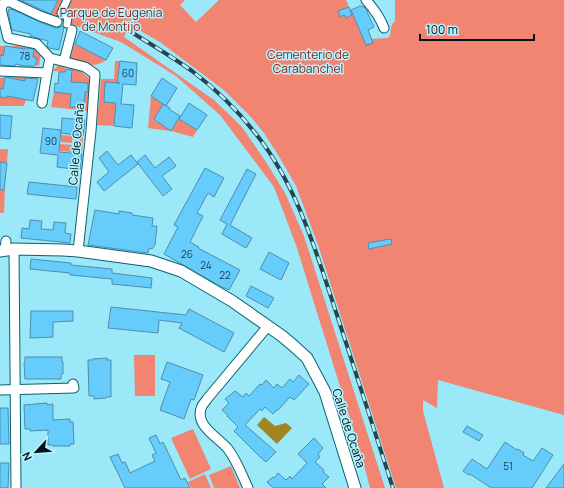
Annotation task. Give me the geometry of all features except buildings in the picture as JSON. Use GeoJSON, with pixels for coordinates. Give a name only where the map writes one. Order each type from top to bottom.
{"type":"FeatureCollection","features":[{"type":"Feature","properties":{"kind":"street"},"geometry":{"type":"LineString","coordinates":[[64,61],[69,27],[68,17],[61,13],[66,0]]}},
{"type":"Feature","properties":{"kind":"street"},"geometry":{"type":"LineString","coordinates":[[366,0],[374,8],[384,28]]}},
{"type":"Feature","properties":{"kind":"street"},"geometry":{"type":"LineString","coordinates":[[42,104],[50,58],[37,44],[4,40],[1,9],[6,1],[10,2],[69,27]]}},
{"type":"Feature","properties":{"kind":"street","name":"Calle de Ocaña"},"geometry":{"type":"LineString","coordinates":[[50,58],[85,67],[95,74],[91,131],[78,251]]}},
{"type":"Feature","properties":{"kind":"street"},"geometry":{"type":"LineString","coordinates":[[0,71],[47,72]]}},
{"type":"Feature","properties":{"kind":"street","name":"Calle de Ocaña"},"geometry":{"type":"LineString","coordinates":[[16,488],[15,390],[6,248],[78,251],[151,261],[181,271],[232,301],[268,326],[307,358],[325,392],[354,488]]}},
{"type":"Feature","properties":{"kind":"street"},"geometry":{"type":"LineString","coordinates":[[248,488],[236,462],[227,448],[208,431],[202,423],[200,415],[202,407],[207,399],[268,326]]}},
{"type":"Feature","properties":{"kind":"street"},"geometry":{"type":"LineString","coordinates":[[0,390],[74,388],[74,384]]}},
{"type":"Feature","properties":{"kind":"green space"},"geometry":{"type":"Polygon","coordinates":[[[58,0],[185,0],[180,5],[196,22],[219,0],[346,0],[351,12],[354,11],[356,21],[363,37],[370,35],[372,39],[387,38],[390,36],[391,26],[395,21],[395,0],[564,0],[564,415],[438,380],[437,408],[423,400],[423,411],[444,488],[396,488],[318,245],[296,186],[280,158],[264,133],[251,117],[225,91],[160,42],[130,25],[124,37],[214,100],[242,127],[285,193],[304,236],[385,488],[370,488],[362,457],[296,245],[274,187],[220,115],[176,76],[121,42],[57,19],[51,15],[58,0]]]}},
{"type":"Feature","properties":{"kind":"green space"},"geometry":{"type":"Polygon","coordinates":[[[74,44],[106,60],[101,63],[88,65],[69,58],[74,44]]]}},
{"type":"Feature","properties":{"kind":"green space"},"geometry":{"type":"Polygon","coordinates":[[[0,46],[5,46],[3,56],[0,55],[0,46]]]}},
{"type":"Feature","properties":{"kind":"green space"},"geometry":{"type":"Polygon","coordinates":[[[5,46],[26,46],[24,56],[14,47],[5,46]]]}},
{"type":"Feature","properties":{"kind":"green space"},"geometry":{"type":"Polygon","coordinates":[[[35,48],[41,54],[39,66],[36,65],[37,58],[33,57],[35,48]]]}},
{"type":"Feature","properties":{"kind":"green space"},"geometry":{"type":"Polygon","coordinates":[[[115,61],[120,61],[119,68],[124,76],[118,75],[117,83],[104,97],[104,102],[116,103],[114,126],[97,125],[101,79],[114,79],[115,61]]]}},
{"type":"Feature","properties":{"kind":"green space"},"geometry":{"type":"Polygon","coordinates":[[[65,64],[65,72],[53,71],[58,66],[65,64]]]}},
{"type":"Feature","properties":{"kind":"green space"},"geometry":{"type":"Polygon","coordinates":[[[77,68],[90,79],[88,111],[51,107],[54,92],[71,94],[70,107],[78,107],[78,104],[84,104],[85,92],[88,92],[88,84],[73,82],[70,84],[72,69],[77,68]]]}},
{"type":"Feature","properties":{"kind":"green space"},"geometry":{"type":"Polygon","coordinates":[[[26,74],[23,91],[14,89],[16,79],[6,77],[26,74]]]}},
{"type":"Feature","properties":{"kind":"green space"},"geometry":{"type":"Polygon","coordinates":[[[5,77],[3,89],[0,88],[0,78],[5,77]]]}},
{"type":"Feature","properties":{"kind":"green space"},"geometry":{"type":"Polygon","coordinates":[[[7,96],[26,99],[24,106],[0,106],[0,97],[7,98],[7,96]]]}},
{"type":"Feature","properties":{"kind":"green space"},"geometry":{"type":"Polygon","coordinates":[[[151,96],[163,104],[154,120],[159,123],[162,118],[166,127],[171,131],[148,128],[151,96]]]}},
{"type":"Feature","properties":{"kind":"green space"},"geometry":{"type":"Polygon","coordinates":[[[179,119],[186,123],[189,119],[191,126],[197,130],[193,137],[171,131],[179,119]]]}},
{"type":"Feature","properties":{"kind":"green space"},"geometry":{"type":"Polygon","coordinates":[[[61,135],[73,136],[72,143],[61,142],[61,135]]]}},
{"type":"Feature","properties":{"kind":"green space"},"geometry":{"type":"Polygon","coordinates":[[[76,135],[83,136],[82,154],[74,153],[76,135]]]}},
{"type":"Feature","properties":{"kind":"green space"},"geometry":{"type":"Polygon","coordinates":[[[60,144],[72,145],[71,152],[60,151],[60,144]]]}},
{"type":"Feature","properties":{"kind":"green space"},"geometry":{"type":"Polygon","coordinates":[[[0,149],[8,149],[7,163],[0,162],[0,149]]]}},
{"type":"Feature","properties":{"kind":"green space"},"geometry":{"type":"Polygon","coordinates":[[[0,186],[5,186],[4,213],[0,213],[0,186]]]}},
{"type":"Feature","properties":{"kind":"green space"},"geometry":{"type":"Polygon","coordinates":[[[134,355],[155,355],[155,396],[135,396],[134,355]]]}},
{"type":"Feature","properties":{"kind":"green space"},"geometry":{"type":"Polygon","coordinates":[[[193,429],[211,469],[190,479],[171,438],[193,429]]]}},
{"type":"Feature","properties":{"kind":"green space"},"geometry":{"type":"Polygon","coordinates":[[[231,466],[240,488],[214,488],[209,475],[231,466]]]}},
{"type":"Feature","properties":{"kind":"green space"},"geometry":{"type":"Polygon","coordinates":[[[205,474],[211,488],[191,488],[188,482],[205,474]]]}},
{"type":"Feature","properties":{"kind":"shaded area"},"geometry":{"type":"Polygon","coordinates":[[[264,417],[275,426],[286,423],[292,428],[277,444],[257,425],[264,417]]]}},
{"type":"Feature","properties":{"kind":"railway"},"geometry":{"type":"LineString","coordinates":[[128,30],[184,65],[201,78],[242,117],[271,154],[295,198],[313,244],[393,488]]}},
{"type":"Feature","properties":{"kind":"park label","name":"Parque de Eugenia de Montijo"},"geometry":{"type":"Point","coordinates":[111,19]}},
{"type":"Feature","properties":{"kind":"park label","name":"Cementerio de Carabanchel"},"geometry":{"type":"Point","coordinates":[308,61]}}]}
